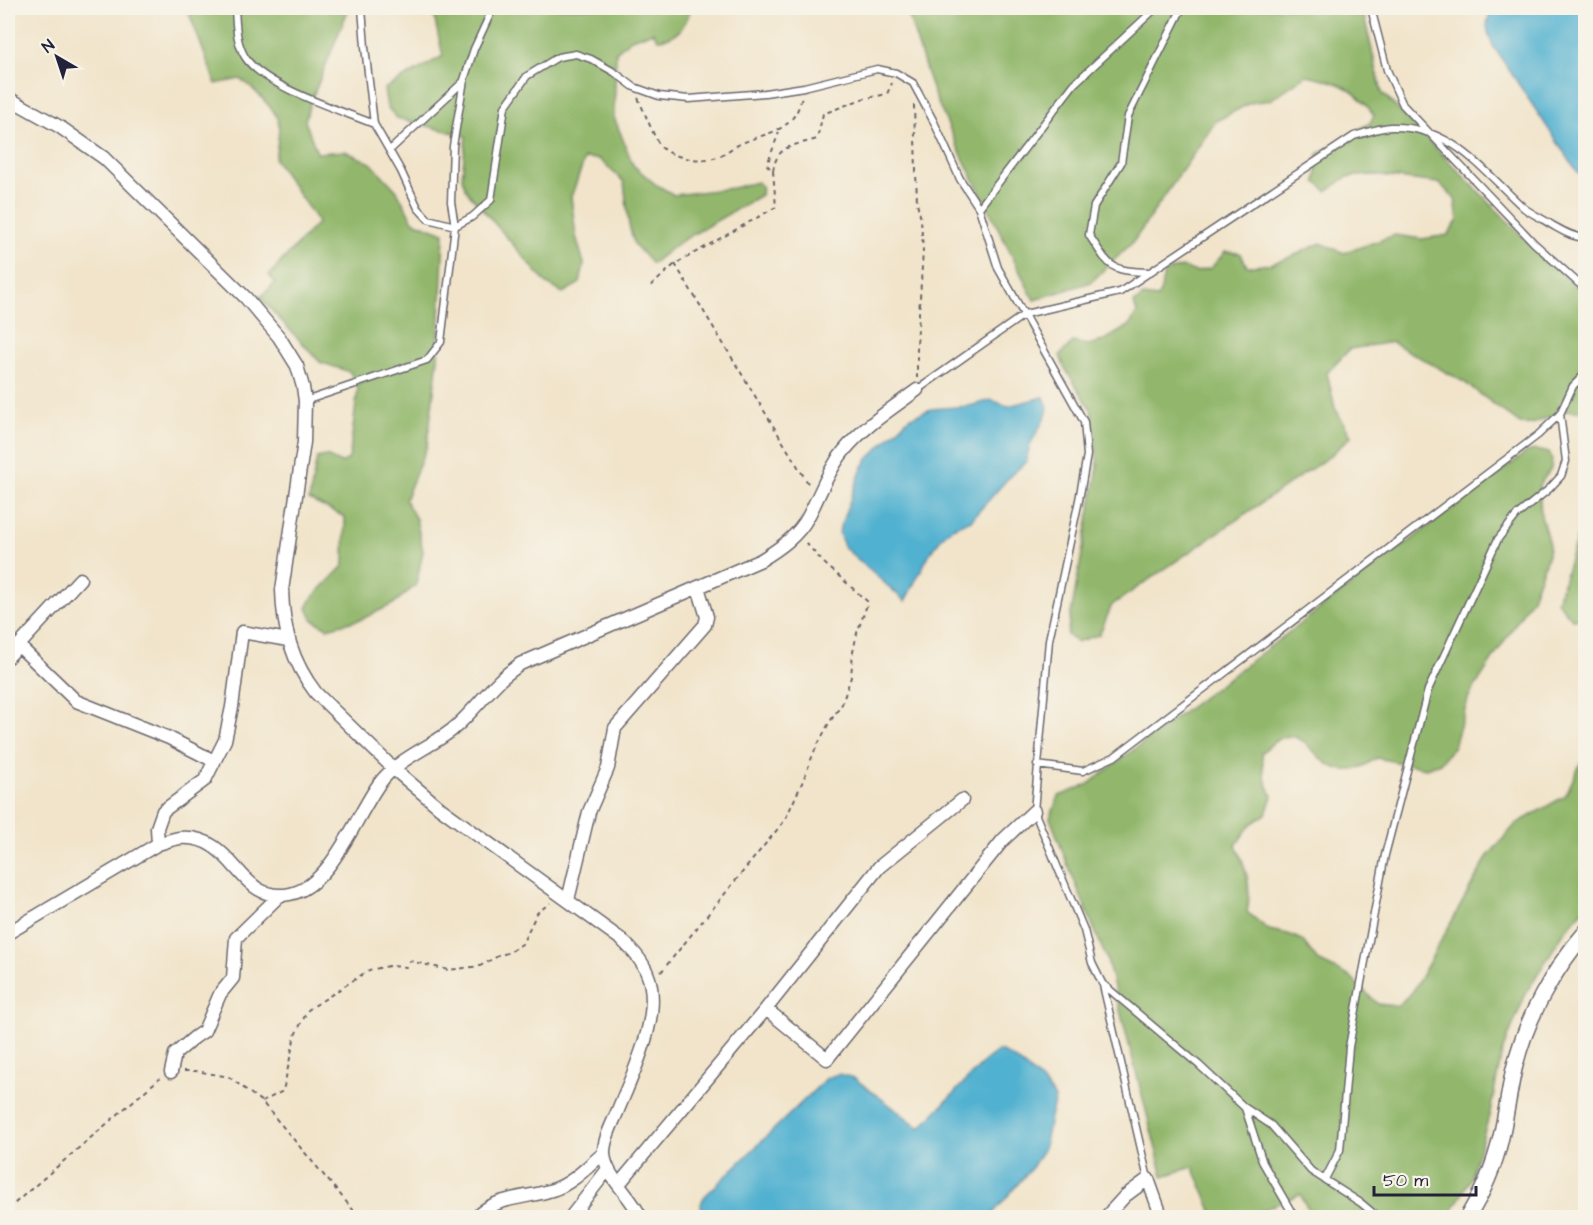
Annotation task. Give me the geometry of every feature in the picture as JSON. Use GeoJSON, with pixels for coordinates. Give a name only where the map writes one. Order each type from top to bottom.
{"type":"FeatureCollection","features":[{"type":"Feature","properties":{"kind":"street"},"geometry":{"type":"LineString","coordinates":[[8,98],[60,127],[104,158],[246,298],[279,337],[297,366],[305,401],[304,442],[282,590],[282,608],[288,640],[300,672],[316,693],[395,770],[440,808],[622,940],[647,972],[651,984],[652,1009],[647,1034],[610,1130],[604,1153],[608,1169],[641,1218]]}},
{"type":"Feature","properties":{"kind":"street"},"geometry":{"type":"LineString","coordinates":[[8,933],[158,844],[178,838],[194,838],[220,849],[248,882],[260,890],[280,895],[303,890],[316,882],[328,867],[381,782],[411,756],[451,730],[500,680],[520,664],[761,560],[777,550],[797,533],[808,518],[829,473],[856,436],[917,390]]}},
{"type":"Feature","properties":{"kind":"street"},"geometry":{"type":"LineString","coordinates":[[8,657],[80,579]]}},
{"type":"Feature","properties":{"kind":"street"},"geometry":{"type":"LineString","coordinates":[[564,897],[589,812],[608,768],[615,728],[705,625],[707,617],[698,586]]}},
{"type":"Feature","properties":{"kind":"street"},"geometry":{"type":"LineString","coordinates":[[158,844],[157,828],[163,811],[205,780],[225,740],[242,632],[288,640]]}},
{"type":"Feature","properties":{"kind":"street"},"geometry":{"type":"LineString","coordinates":[[18,645],[76,701],[169,738],[214,761]]}},
{"type":"Feature","properties":{"kind":"street"},"geometry":{"type":"LineString","coordinates":[[619,1184],[766,1010],[879,867],[962,800]]}},
{"type":"Feature","properties":{"kind":"street"},"geometry":{"type":"LineString","coordinates":[[766,1010],[827,1059],[1003,840],[1034,811]]}},
{"type":"Feature","properties":{"kind":"street"},"geometry":{"type":"LineString","coordinates":[[171,1072],[176,1054],[195,1036],[204,1031],[220,994],[233,978],[236,938],[280,895]]}},
{"type":"Feature","properties":{"kind":"street"},"geometry":{"type":"LineString","coordinates":[[1467,1218],[1480,1193],[1501,1140],[1515,1067],[1531,1022],[1554,975],[1586,932]]}},
{"type":"Feature","properties":{"kind":"street"},"geometry":{"type":"LineString","coordinates":[[476,1218],[480,1212],[495,1203],[555,1189],[604,1153]]}},
{"type":"Feature","properties":{"kind":"street"},"geometry":{"type":"LineString","coordinates":[[570,1218],[608,1169]]}},
{"type":"Feature","properties":{"kind":"street"},"geometry":{"type":"LineString","coordinates":[[1105,1218],[1125,1196],[1148,1179],[1162,1218]]}},
{"type":"Feature","properties":{"kind":"lane"},"geometry":{"type":"LineString","coordinates":[[235,8],[237,38],[246,59],[263,75],[283,87],[374,123]]}},
{"type":"Feature","properties":{"kind":"lane"},"geometry":{"type":"LineString","coordinates":[[362,8],[364,46],[374,123],[418,208],[428,219],[455,226],[472,217],[490,200],[505,107],[527,75],[558,57],[576,54],[607,68],[634,87],[658,96],[689,99],[765,93],[804,87],[877,69],[896,73],[913,83],[960,179],[979,208],[998,268],[1084,422],[1087,454],[1080,500],[1049,640],[1034,811],[1084,930],[1092,963],[1103,985],[1148,1179]]}},
{"type":"Feature","properties":{"kind":"lane"},"geometry":{"type":"LineString","coordinates":[[305,401],[427,360],[441,342],[455,226],[451,202],[453,146],[464,81],[474,49],[493,8]]}},
{"type":"Feature","properties":{"kind":"lane"},"geometry":{"type":"LineString","coordinates":[[979,208],[1074,84],[1156,8]]}},
{"type":"Feature","properties":{"kind":"lane"},"geometry":{"type":"LineString","coordinates":[[1150,272],[1125,271],[1107,264],[1089,235],[1094,206],[1120,163],[1128,116],[1182,8]]}},
{"type":"Feature","properties":{"kind":"lane"},"geometry":{"type":"LineString","coordinates":[[1371,8],[1387,70],[1403,105],[1534,243],[1586,290]]}},
{"type":"Feature","properties":{"kind":"lane"},"geometry":{"type":"LineString","coordinates":[[390,150],[464,81]]}},
{"type":"Feature","properties":{"kind":"lane"},"geometry":{"type":"LineString","coordinates":[[917,390],[1025,314],[1120,292],[1354,136],[1389,127],[1429,132],[1452,143],[1480,164],[1526,209],[1561,230],[1581,238],[1586,237]]}},
{"type":"Feature","properties":{"kind":"lane"},"geometry":{"type":"LineString","coordinates":[[1037,765],[1083,771],[1114,757],[1538,435],[1560,414],[1573,386],[1586,373]]}},
{"type":"Feature","properties":{"kind":"lane"},"geometry":{"type":"LineString","coordinates":[[1325,1179],[1340,1150],[1349,1047],[1385,855],[1428,690],[1498,539],[1517,516],[1561,476],[1566,461],[1560,414]]}},
{"type":"Feature","properties":{"kind":"lane"},"geometry":{"type":"LineString","coordinates":[[1103,985],[1200,1065],[1244,1107],[1271,1125],[1311,1170],[1361,1203],[1379,1218]]}},
{"type":"Feature","properties":{"kind":"lane"},"geometry":{"type":"LineString","coordinates":[[1244,1107],[1263,1163],[1295,1218]]}},
{"type":"Feature","properties":{"kind":"path"},"geometry":{"type":"LineString","coordinates":[[651,286],[675,264],[776,207],[773,171],[775,158],[781,150],[817,139],[824,114],[862,99],[887,94],[896,73]]}},
{"type":"Feature","properties":{"kind":"path"},"geometry":{"type":"LineString","coordinates":[[913,83],[917,203],[921,219],[923,251],[917,345],[917,390]]}},
{"type":"Feature","properties":{"kind":"path"},"geometry":{"type":"LineString","coordinates":[[634,87],[661,147],[674,154],[703,160],[719,156],[738,144],[779,131],[789,122],[800,106],[804,87]]}},
{"type":"Feature","properties":{"kind":"path"},"geometry":{"type":"LineString","coordinates":[[773,171],[767,165],[779,131]]}},
{"type":"Feature","properties":{"kind":"path"},"geometry":{"type":"LineString","coordinates":[[675,264],[816,498]]}},
{"type":"Feature","properties":{"kind":"path"},"geometry":{"type":"LineString","coordinates":[[651,984],[785,820],[814,752],[842,704],[851,677],[857,633],[868,602],[823,562],[797,533]]}},
{"type":"Feature","properties":{"kind":"path"},"geometry":{"type":"LineString","coordinates":[[262,1102],[283,1091],[295,1035],[308,1010],[369,970],[389,966],[406,966],[410,961],[449,970],[480,966],[522,944],[537,913],[564,897]]}},
{"type":"Feature","properties":{"kind":"path"},"geometry":{"type":"LineString","coordinates":[[8,1209],[168,1072],[196,1071],[229,1077],[262,1102],[360,1218]]}},
{"type":"Feature","properties":{"kind":"green space"},"geometry":{"type":"Polygon","coordinates":[[[187,8],[349,8],[305,121],[317,153],[345,151],[371,163],[397,191],[413,221],[444,233],[438,359],[427,446],[405,500],[416,519],[423,551],[416,585],[393,604],[362,619],[327,628],[312,619],[307,608],[313,597],[344,565],[345,517],[309,500],[317,458],[326,456],[341,463],[349,459],[358,388],[350,372],[320,362],[260,298],[275,283],[269,275],[318,222],[275,160],[279,130],[273,111],[240,79],[216,84],[187,8]]]}},
{"type":"Feature","properties":{"kind":"green space"},"geometry":{"type":"Polygon","coordinates":[[[432,8],[691,8],[680,30],[671,36],[658,39],[653,32],[631,39],[616,52],[614,117],[633,165],[655,184],[674,195],[733,188],[757,182],[762,186],[761,195],[678,243],[652,264],[634,244],[629,225],[624,182],[599,159],[585,158],[571,197],[576,236],[584,264],[580,283],[563,293],[547,284],[466,190],[462,178],[466,136],[397,118],[387,107],[384,89],[443,56],[432,8]]]}},
{"type":"Feature","properties":{"kind":"green space"},"geometry":{"type":"Polygon","coordinates":[[[906,8],[1362,8],[1382,93],[1531,245],[1585,295],[1585,414],[1568,411],[1536,422],[1520,424],[1464,382],[1392,342],[1350,349],[1327,373],[1335,408],[1351,436],[1330,456],[1112,605],[1099,635],[1076,642],[1067,635],[1098,467],[1092,411],[1064,367],[1060,355],[1073,342],[1088,345],[1103,341],[1129,326],[1137,313],[1134,303],[1143,296],[1157,298],[1164,272],[1182,267],[1196,272],[1211,268],[1225,252],[1240,253],[1247,266],[1257,266],[1285,259],[1321,243],[1344,253],[1395,235],[1422,239],[1448,235],[1458,220],[1455,199],[1439,183],[1372,175],[1347,177],[1327,191],[1316,182],[1318,154],[1370,123],[1374,115],[1353,92],[1329,80],[1307,75],[1270,100],[1250,103],[1216,121],[1133,242],[1091,282],[1034,300],[960,152],[933,92],[906,8]]]}},
{"type":"Feature","properties":{"kind":"green space"},"geometry":{"type":"Polygon","coordinates":[[[1535,450],[1549,453],[1552,459],[1551,469],[1539,485],[1541,516],[1549,544],[1548,555],[1532,598],[1469,696],[1454,746],[1440,763],[1426,768],[1377,758],[1359,768],[1347,770],[1334,767],[1324,761],[1298,738],[1288,736],[1276,741],[1262,753],[1264,776],[1272,796],[1266,814],[1250,825],[1236,845],[1247,878],[1249,894],[1247,912],[1269,930],[1302,940],[1318,961],[1349,976],[1378,1004],[1397,1006],[1413,991],[1488,856],[1516,824],[1565,796],[1585,754],[1585,908],[1564,932],[1527,991],[1502,1052],[1490,1113],[1470,1180],[1449,1217],[1312,1217],[1300,1194],[1247,1217],[1215,1217],[1193,1167],[1163,1176],[1107,960],[1050,818],[1059,796],[1087,785],[1527,452],[1535,450]]]}},
{"type":"Feature","properties":{"kind":"green space"},"geometry":{"type":"Polygon","coordinates":[[[1585,474],[1585,619],[1572,619],[1557,601],[1578,534],[1585,474]]]}},
{"type":"Feature","properties":{"kind":"water"},"geometry":{"type":"Polygon","coordinates":[[[1495,8],[1585,8],[1585,179],[1576,170],[1493,46],[1487,26],[1489,17],[1495,8]]]}},
{"type":"Feature","properties":{"kind":"water"},"geometry":{"type":"Polygon","coordinates":[[[1044,397],[1048,407],[1046,416],[1030,445],[1026,462],[1011,475],[971,520],[952,528],[943,536],[930,553],[905,601],[845,548],[839,534],[840,527],[862,468],[909,418],[931,409],[969,406],[991,400],[1008,406],[1044,397]]]}},
{"type":"Feature","properties":{"kind":"water"},"geometry":{"type":"Polygon","coordinates":[[[998,1051],[1005,1053],[1030,1071],[1046,1086],[1055,1099],[1044,1148],[1033,1166],[990,1217],[707,1218],[703,1212],[701,1204],[705,1196],[827,1078],[838,1074],[854,1078],[920,1128],[986,1060],[998,1051]]]}}]}
